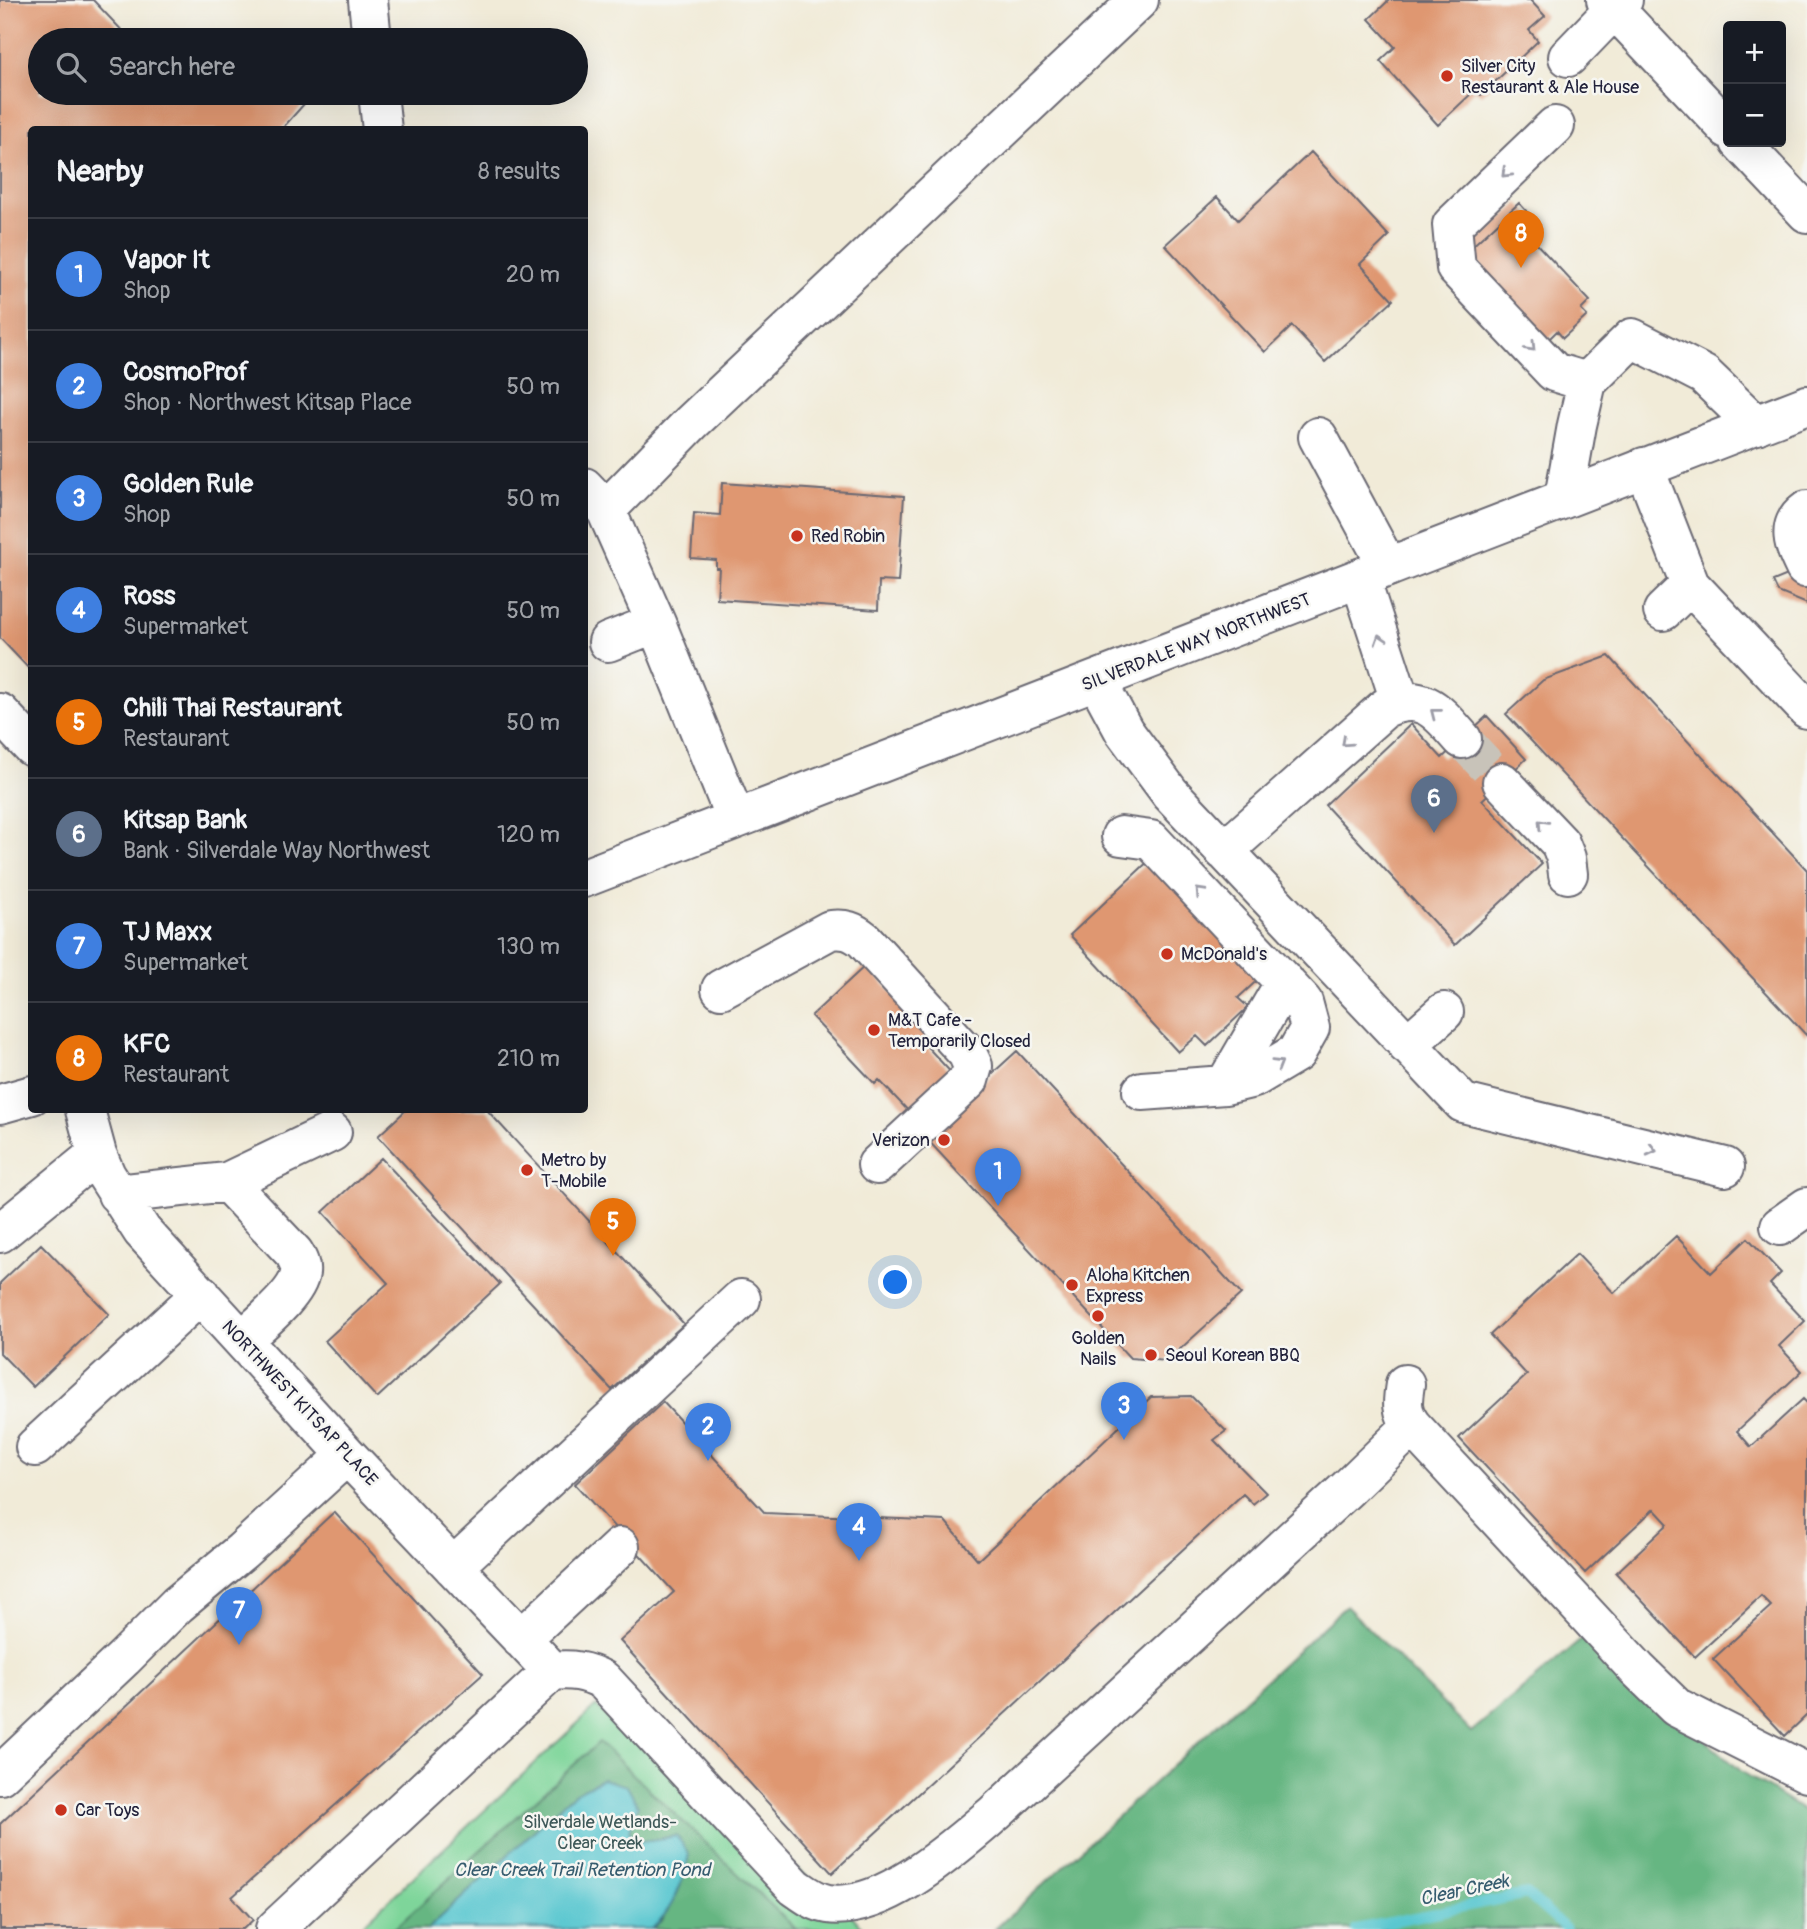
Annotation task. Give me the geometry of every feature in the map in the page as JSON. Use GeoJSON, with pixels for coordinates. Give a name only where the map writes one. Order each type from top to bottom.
{"type":"FeatureCollection","features":[{"type":"Feature","properties":{"kind":"main road"},"geometry":{"type":"LineString","coordinates":[[368,0],[372,28]]}},
{"type":"Feature","properties":{"kind":"main road"},"geometry":{"type":"LineString","coordinates":[[736,818],[656,623],[595,499],[691,423],[1139,0]]}},
{"type":"Feature","properties":{"kind":"main road"},"geometry":{"type":"LineString","coordinates":[[1568,57],[1614,3],[1723,123]]}},
{"type":"Feature","properties":{"kind":"main road"},"geometry":{"type":"LineString","coordinates":[[379,105],[382,126]]}},
{"type":"Feature","properties":{"kind":"main road"},"geometry":{"type":"LineString","coordinates":[[1555,126],[1452,225],[1456,268],[1554,372],[1587,382]]}},
{"type":"Feature","properties":{"kind":"main road"},"geometry":{"type":"LineString","coordinates":[[1745,147],[1807,213]]}},
{"type":"Feature","properties":{"kind":"main road"},"geometry":{"type":"LineString","coordinates":[[1564,498],[1587,382],[1632,338],[1704,375],[1756,425]]}},
{"type":"Feature","properties":{"kind":"main road","name":"SILVERDALE WAY NORTHWEST"},"geometry":{"type":"LineString","coordinates":[[588,876],[1807,405]]}},
{"type":"Feature","properties":{"kind":"main road"},"geometry":{"type":"LineString","coordinates":[[1318,437],[1374,572],[1400,701]]}},
{"type":"Feature","properties":{"kind":"main road"},"geometry":{"type":"LineString","coordinates":[[1644,467],[1690,585],[1807,709]]}},
{"type":"Feature","properties":{"kind":"main road"},"geometry":{"type":"LineString","coordinates":[[1805,568],[1792,534],[1794,524],[1807,510]]}},
{"type":"Feature","properties":{"kind":"main road"},"geometry":{"type":"LineString","coordinates":[[1663,611],[1690,585]]}},
{"type":"Feature","properties":{"kind":"main road"},"geometry":{"type":"LineString","coordinates":[[608,642],[656,623]]}},
{"type":"Feature","properties":{"kind":"main road"},"geometry":{"type":"LineString","coordinates":[[1097,681],[1124,731],[1170,793],[1463,1103],[1725,1167]]}},
{"type":"Feature","properties":{"kind":"main road"},"geometry":{"type":"LineString","coordinates":[[1224,851],[1385,708],[1400,701],[1421,702],[1439,713],[1462,739]]}},
{"type":"Feature","properties":{"kind":"main road"},"geometry":{"type":"LineString","coordinates":[[0,713],[28,743]]}},
{"type":"Feature","properties":{"kind":"main road"},"geometry":{"type":"LineString","coordinates":[[1502,782],[1560,843],[1568,874]]}},
{"type":"Feature","properties":{"kind":"main road"},"geometry":{"type":"LineString","coordinates":[[1121,836],[1151,840],[1303,1002],[1310,1028],[1296,1053],[1254,1078],[1225,1085],[1142,1091]]}},
{"type":"Feature","properties":{"kind":"main road"},"geometry":{"type":"LineString","coordinates":[[721,989],[830,930],[842,928],[855,932],[864,940],[967,1053],[973,1066],[969,1080],[877,1165]]}},
{"type":"Feature","properties":{"kind":"main road"},"geometry":{"type":"LineString","coordinates":[[1407,1045],[1444,1012]]}},
{"type":"Feature","properties":{"kind":"main road"},"geometry":{"type":"LineString","coordinates":[[0,1104],[28,1096]]}},
{"type":"Feature","properties":{"kind":"main road","name":"NORTHWEST KITSAP PLACE"},"geometry":{"type":"LineString","coordinates":[[86,1113],[97,1154],[117,1194],[142,1231],[347,1455],[552,1671]]}},
{"type":"Feature","properties":{"kind":"main road"},"geometry":{"type":"LineString","coordinates":[[117,1194],[227,1182],[332,1132]]}},
{"type":"Feature","properties":{"kind":"main road"},"geometry":{"type":"LineString","coordinates":[[0,1233],[97,1154]]}},
{"type":"Feature","properties":{"kind":"main road"},"geometry":{"type":"LineString","coordinates":[[227,1182],[294,1253],[299,1262],[300,1274],[290,1294],[242,1340]]}},
{"type":"Feature","properties":{"kind":"main road"},"geometry":{"type":"LineString","coordinates":[[35,1447],[201,1294]]}},
{"type":"Feature","properties":{"kind":"main road"},"geometry":{"type":"LineString","coordinates":[[453,1567],[741,1299]]}},
{"type":"Feature","properties":{"kind":"main road"},"geometry":{"type":"LineString","coordinates":[[1405,1384],[1401,1406],[1403,1414],[1412,1426],[1637,1669],[1676,1707],[1807,1773]]}},
{"type":"Feature","properties":{"kind":"main road"},"geometry":{"type":"LineString","coordinates":[[275,1929],[552,1671],[578,1670],[604,1680],[794,1887],[811,1898],[827,1904],[860,1900],[901,1884],[943,1856],[976,1829],[1412,1426]]}},
{"type":"Feature","properties":{"kind":"main road"},"geometry":{"type":"LineString","coordinates":[[0,1776],[177,1605],[242,1551],[347,1455]]}},
{"type":"Feature","properties":{"kind":"main road"},"geometry":{"type":"LineString","coordinates":[[522,1639],[620,1547]]}},
{"type":"Feature","properties":{"kind":"green space"},"geometry":{"type":"Polygon","coordinates":[[[1346,1606],[1471,1732],[1587,1635],[1741,1771],[1807,1813],[1807,1929],[995,1929],[1346,1606]]]}},
{"type":"Feature","properties":{"kind":"green space","name":"Silverdale Wetlands- Clear Creek"},"geometry":{"type":"Polygon","coordinates":[[[596,1706],[841,1904],[864,1929],[358,1929],[596,1706]]]}},
{"type":"Feature","properties":{"kind":"green space"},"geometry":{"type":"Polygon","coordinates":[[[599,1742],[796,1929],[652,1929],[663,1919],[677,1836],[636,1843],[602,1779],[574,1794],[428,1929],[394,1929],[599,1742]]]}},
{"type":"Feature","properties":{"kind":"water","name":"Clear Creek Trail Retention Pond"},"geometry":{"type":"Polygon","coordinates":[[[602,1779],[627,1786],[638,1806],[629,1831],[636,1842],[677,1836],[689,1854],[677,1894],[652,1929],[428,1929],[574,1794],[602,1779]]]}},
{"type":"Feature","properties":{"kind":"building"},"geometry":{"type":"Polygon","coordinates":[[[0,0],[93,0],[120,28],[28,28],[28,105],[303,105],[285,126],[28,126],[28,668],[0,638],[0,0]]]}},
{"type":"Feature","properties":{"kind":"building","name":"Silver City Restaurant & Ale House"},"geometry":{"type":"Polygon","coordinates":[[[1389,0],[1530,0],[1545,16],[1529,30],[1538,41],[1481,95],[1475,90],[1438,125],[1380,61],[1395,47],[1369,19],[1389,0]]]}},
{"type":"Feature","properties":{"kind":"building"},"geometry":{"type":"Polygon","coordinates":[[[1311,152],[1389,236],[1360,264],[1393,300],[1325,362],[1292,326],[1265,352],[1165,245],[1217,197],[1238,220],[1311,152]]]}},
{"type":"Feature","properties":{"kind":"building"},"geometry":{"type":"Polygon","coordinates":[[[1519,203],[1529,214],[1519,225],[1590,301],[1581,310],[1587,316],[1563,338],[1557,331],[1548,340],[1486,298],[1499,286],[1467,251],[1519,203]]]}},
{"type":"Feature","properties":{"kind":"building","name":"Red Robin"},"geometry":{"type":"Polygon","coordinates":[[[722,483],[904,496],[898,582],[879,581],[878,610],[717,599],[719,568],[716,568],[716,560],[691,558],[694,513],[720,515],[722,483]]]}},
{"type":"Feature","properties":{"kind":"building"},"geometry":{"type":"Polygon","coordinates":[[[1807,567],[1807,604],[1778,592],[1773,581],[1807,567]]]}},
{"type":"Feature","properties":{"kind":"building"},"geometry":{"type":"Polygon","coordinates":[[[1609,656],[1807,870],[1807,1036],[1506,714],[1543,680],[1609,656]]]}},
{"type":"Feature","properties":{"kind":"building"},"geometry":{"type":"Polygon","coordinates":[[[1487,716],[1526,759],[1482,800],[1542,864],[1455,945],[1325,805],[1411,724],[1442,758],[1487,716]]]}},
{"type":"Feature","properties":{"kind":"building","name":"McDonald's"},"geometry":{"type":"Polygon","coordinates":[[[1154,856],[1264,974],[1238,998],[1248,1007],[1207,1046],[1197,1036],[1178,1052],[1070,935],[1154,856]]]}},
{"type":"Feature","properties":{"kind":"building"},"geometry":{"type":"Polygon","coordinates":[[[866,965],[931,1034],[922,1041],[956,1078],[914,1117],[879,1080],[875,1084],[811,1016],[866,965]]]}},
{"type":"Feature","properties":{"kind":"building"},"geometry":{"type":"Polygon","coordinates":[[[1017,1051],[1241,1294],[1167,1361],[1130,1358],[924,1136],[1017,1051]]]}},
{"type":"Feature","properties":{"kind":"building"},"geometry":{"type":"Polygon","coordinates":[[[403,1113],[490,1113],[684,1324],[612,1390],[378,1136],[403,1113]]]}},
{"type":"Feature","properties":{"kind":"building"},"geometry":{"type":"Polygon","coordinates":[[[381,1158],[500,1284],[377,1398],[325,1341],[388,1283],[323,1212],[381,1158]]]}},
{"type":"Feature","properties":{"kind":"building"},"geometry":{"type":"Polygon","coordinates":[[[1676,1236],[1711,1273],[1748,1238],[1781,1273],[1770,1284],[1805,1321],[1779,1346],[1802,1371],[1737,1431],[1751,1447],[1803,1399],[1807,1403],[1807,1715],[1785,1736],[1713,1659],[1771,1606],[1761,1596],[1695,1657],[1616,1573],[1668,1524],[1654,1509],[1585,1573],[1459,1438],[1527,1375],[1490,1335],[1577,1254],[1614,1293],[1676,1236]]]}},
{"type":"Feature","properties":{"kind":"building"},"geometry":{"type":"Polygon","coordinates":[[[41,1244],[109,1314],[33,1387],[0,1353],[0,1283],[41,1244]]]}},
{"type":"Feature","properties":{"kind":"building"},"geometry":{"type":"Polygon","coordinates":[[[1191,1396],[1226,1431],[1214,1440],[1266,1493],[1253,1504],[1243,1494],[832,1873],[620,1641],[674,1592],[575,1484],[663,1402],[765,1513],[945,1521],[978,1560],[1151,1397],[1191,1396]]]}},
{"type":"Feature","properties":{"kind":"building"},"geometry":{"type":"Polygon","coordinates":[[[334,1512],[483,1674],[232,1897],[253,1920],[243,1929],[0,1929],[0,1824],[334,1512]]]}},
{"type":"Feature","properties":{"kind":"waterway","name":"Clear Creek"},"geometry":{"type":"LineString","coordinates":[[1356,1929],[1527,1894],[1566,1929]]}},
{"type":"Feature","properties":{"kind":"tunnel"},"geometry":{"type":"LineString","coordinates":[[1462,739],[1502,782]]}},
{"type":"Feature","properties":{"kind":"place","name":"Silver City Restaurant & Ale House"},"geometry":{"type":"Point","coordinates":[1447,76]}},
{"type":"Feature","properties":{"kind":"place","name":"KFC"},"geometry":{"type":"Point","coordinates":[1521,268]}},
{"type":"Feature","properties":{"kind":"place","name":"Red Robin"},"geometry":{"type":"Point","coordinates":[797,536]}},
{"type":"Feature","properties":{"kind":"place","name":"Kitsap Bank"},"geometry":{"type":"Point","coordinates":[1434,833]}},
{"type":"Feature","properties":{"kind":"place","name":"McDonald's"},"geometry":{"type":"Point","coordinates":[1167,954]}},
{"type":"Feature","properties":{"kind":"place","name":"M&T Cafe - Temporarily Closed"},"geometry":{"type":"Point","coordinates":[874,1030]}},
{"type":"Feature","properties":{"kind":"place","name":"Verizon"},"geometry":{"type":"Point","coordinates":[944,1140]}},
{"type":"Feature","properties":{"kind":"place","name":"Metro by T-Mobile"},"geometry":{"type":"Point","coordinates":[527,1170]}},
{"type":"Feature","properties":{"kind":"place","name":"Vapor It"},"geometry":{"type":"Point","coordinates":[998,1206]}},
{"type":"Feature","properties":{"kind":"place","name":"Chili Thai Restaurant"},"geometry":{"type":"Point","coordinates":[613,1256]}},
{"type":"Feature","properties":{"kind":"place","name":"Aloha Kitchen Express"},"geometry":{"type":"Point","coordinates":[1072,1285]}},
{"type":"Feature","properties":{"kind":"place","name":"Golden Nails"},"geometry":{"type":"Point","coordinates":[1098,1316]}},
{"type":"Feature","properties":{"kind":"place","name":"Seoul Korean BBQ"},"geometry":{"type":"Point","coordinates":[1151,1355]}},
{"type":"Feature","properties":{"kind":"place","name":"Golden Rule"},"geometry":{"type":"Point","coordinates":[1124,1440]}},
{"type":"Feature","properties":{"kind":"place","name":"CosmoProf"},"geometry":{"type":"Point","coordinates":[708,1461]}},
{"type":"Feature","properties":{"kind":"place","name":"Ross"},"geometry":{"type":"Point","coordinates":[859,1561]}},
{"type":"Feature","properties":{"kind":"place","name":"TJ Maxx"},"geometry":{"type":"Point","coordinates":[239,1645]}},
{"type":"Feature","properties":{"kind":"place","name":"Car Toys"},"geometry":{"type":"Point","coordinates":[61,1810]}}]}
